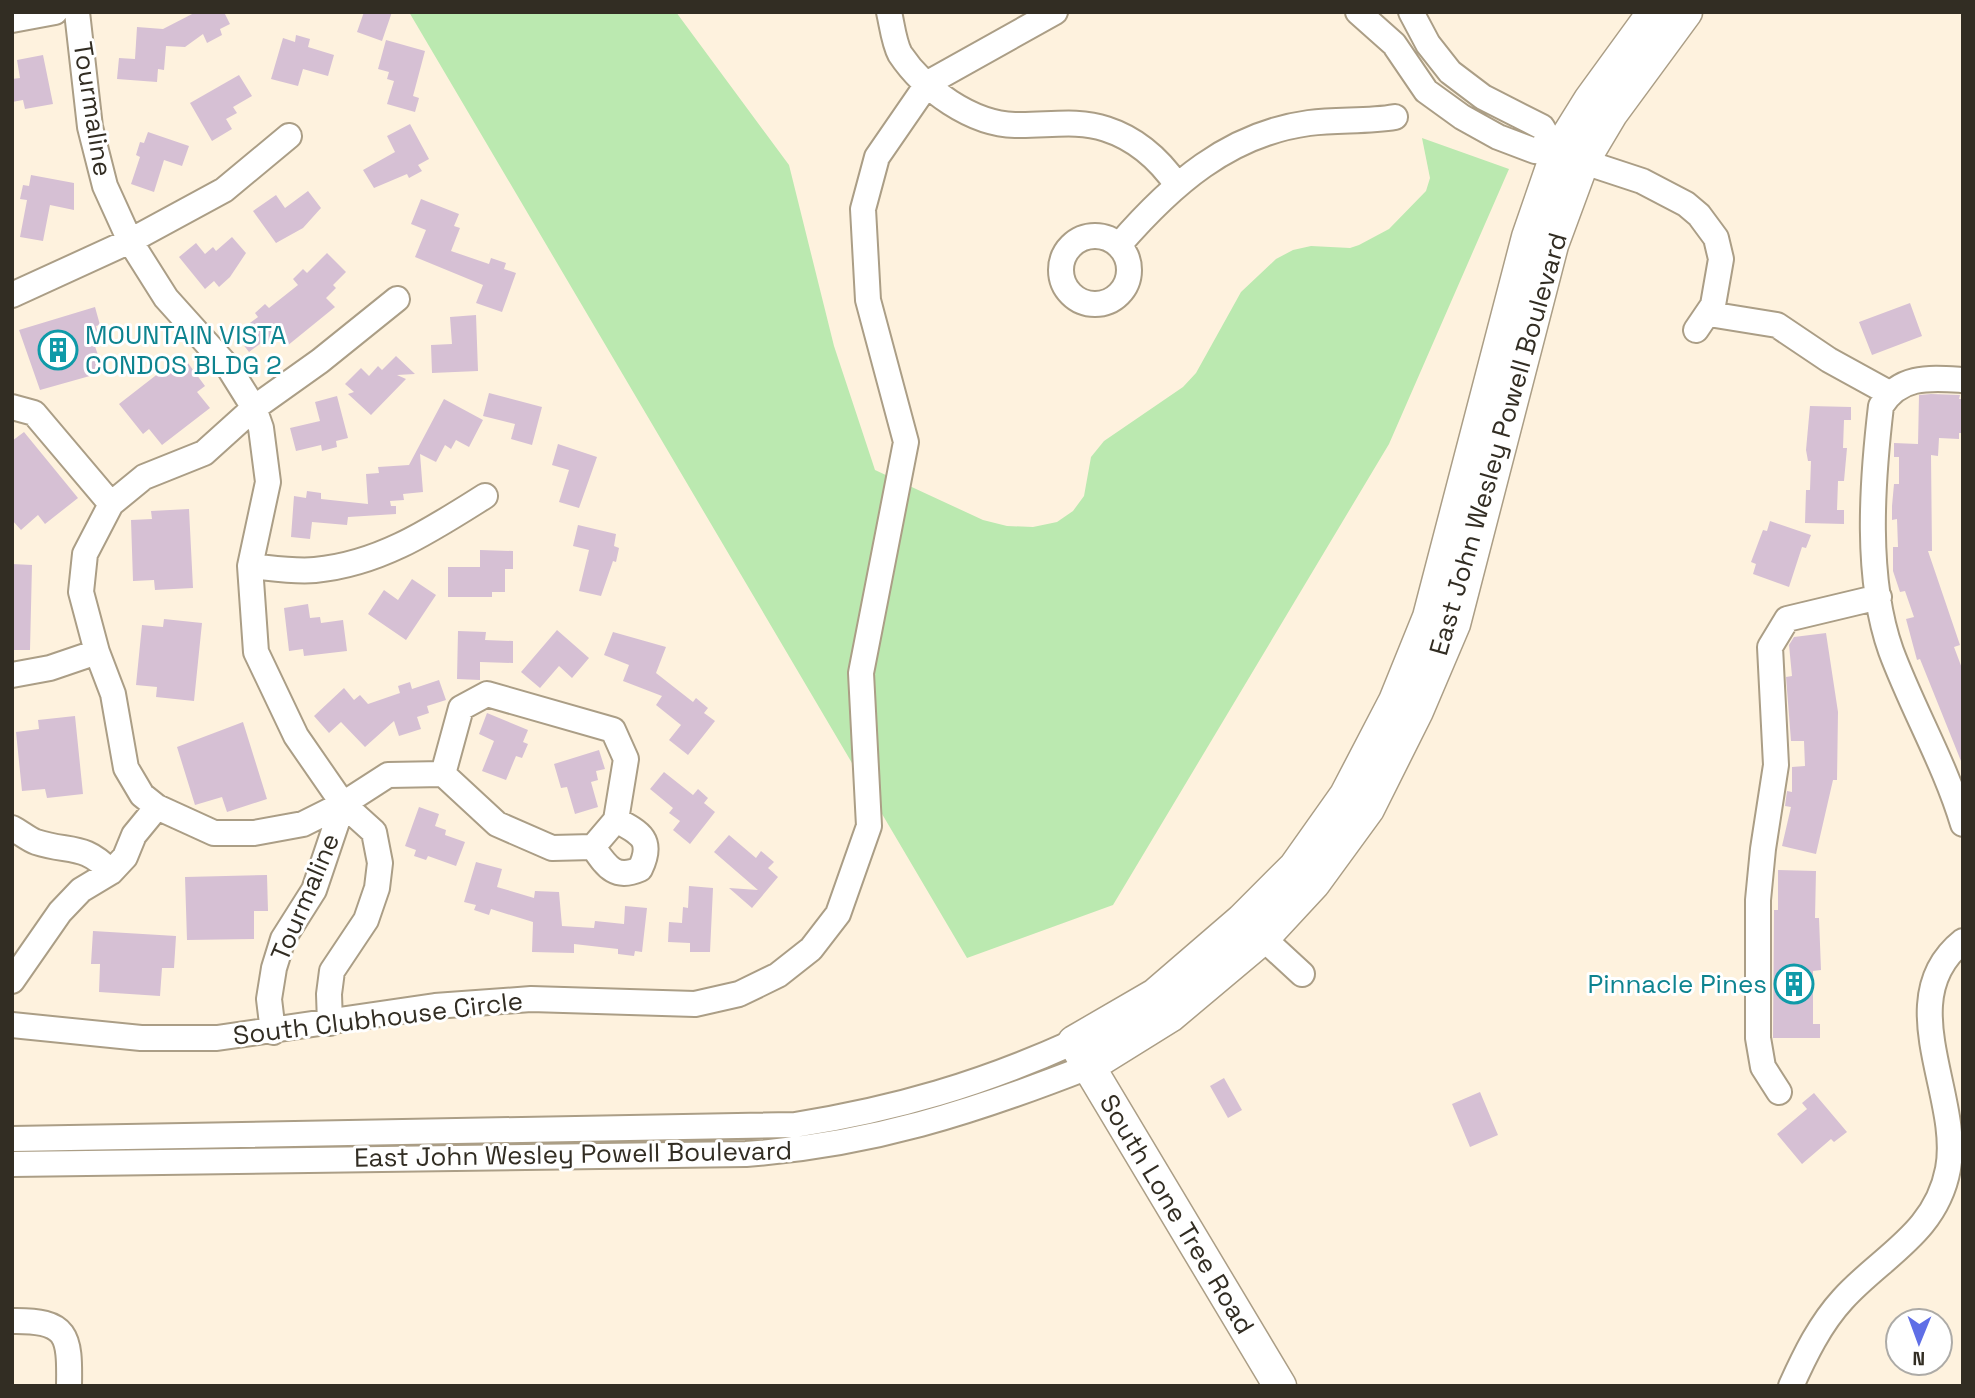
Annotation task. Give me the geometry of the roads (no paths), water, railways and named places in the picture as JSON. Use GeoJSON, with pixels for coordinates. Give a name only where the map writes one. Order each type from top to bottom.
{"type":"FeatureCollection","features":[{"type":"Feature","properties":{"kind":"main road","name":"East John Wesley Powell Boulevard"},"geometry":{"type":"LineString","coordinates":[[1081,1054],[1155,995],[1253,929],[1346,795],[1395,701],[1430,617],[1528,237],[1570,157],[1590,100],[1654,12]]}},
{"type":"Feature","properties":{"kind":"main road","name":"East John Wesley Powell Boulevard"},"geometry":{"type":"LineString","coordinates":[[1570,157],[1611,114],[1686,12]]}},
{"type":"Feature","properties":{"kind":"main road","name":"South Lone Tree Road"},"geometry":{"type":"LineString","coordinates":[[1081,1054],[1280,1386]]}},
{"type":"Feature","properties":{"kind":"street"},"geometry":{"type":"LineString","coordinates":[[12,20],[55,12]]}},
{"type":"Feature","properties":{"kind":"street","name":"Tourmaline"},"geometry":{"type":"LineString","coordinates":[[77,12],[90,127],[105,186],[130,242],[166,298],[229,368],[254,408],[261,428],[268,482],[250,566],[256,652],[296,736],[343,804],[374,832],[380,863],[377,888],[366,920],[332,971],[329,994],[330,1024]]}},
{"type":"Feature","properties":{"kind":"street"},"geometry":{"type":"LineString","coordinates":[[889,12],[899,52],[928,83],[964,111],[990,121],[1017,125],[1080,124],[1106,128],[1147,150],[1177,185]]}},
{"type":"Feature","properties":{"kind":"street","name":"South Clubhouse Circle"},"geometry":{"type":"LineString","coordinates":[[12,1025],[141,1038],[217,1038],[330,1024],[435,1006],[531,999],[695,1004],[739,994],[778,975],[811,949],[838,914],[869,826],[861,673],[906,442],[868,300],[863,209],[877,157],[928,83],[1055,12]]}},
{"type":"Feature","properties":{"kind":"street"},"geometry":{"type":"LineString","coordinates":[[1358,12],[1394,44],[1426,91],[1462,117],[1498,137],[1535,151],[1570,157],[1642,181],[1686,204],[1706,222],[1716,238],[1721,259],[1717,294],[1702,322],[1777,325],[1829,360],[1889,393]]}},
{"type":"Feature","properties":{"kind":"street"},"geometry":{"type":"LineString","coordinates":[[1411,12],[1428,44],[1450,72],[1483,97],[1542,127],[1570,157]]}},
{"type":"Feature","properties":{"kind":"street"},"geometry":{"type":"LineString","coordinates":[[1119,245],[1177,185],[1205,163],[1252,137],[1306,123],[1395,117]]}},
{"type":"Feature","properties":{"kind":"street"},"geometry":{"type":"LineString","coordinates":[[12,295],[130,242],[224,190],[289,136]]}},
{"type":"Feature","properties":{"kind":"street"},"geometry":{"type":"LineString","coordinates":[[397,299],[320,361],[254,408],[204,453],[144,477],[111,504],[85,554],[81,592],[97,652],[113,694],[126,768],[142,795],[157,807],[214,833],[254,833],[303,824],[343,804],[388,775],[443,774],[497,824],[552,848],[593,847],[616,820],[626,760],[613,730],[487,694],[461,708],[443,774]]}},
{"type":"Feature","properties":{"kind":"street"},"geometry":{"type":"LineString","coordinates":[[1963,380],[1917,379],[1902,383],[1889,393],[1881,407],[1874,537],[1879,597],[1890,648],[1945,772],[1963,824]]}},
{"type":"Feature","properties":{"kind":"street"},"geometry":{"type":"LineString","coordinates":[[12,407],[34,414],[111,504]]}},
{"type":"Feature","properties":{"kind":"street"},"geometry":{"type":"LineString","coordinates":[[250,566],[312,571],[356,565],[411,542],[485,496]]}},
{"type":"Feature","properties":{"kind":"street"},"geometry":{"type":"LineString","coordinates":[[1779,1092],[1763,1068],[1758,1038],[1760,876],[1776,765],[1770,647],[1780,626],[1787,619],[1879,597]]}},
{"type":"Feature","properties":{"kind":"street"},"geometry":{"type":"LineString","coordinates":[[12,675],[50,668],[97,652]]}},
{"type":"Feature","properties":{"kind":"street","name":"Tourmaline"},"geometry":{"type":"LineString","coordinates":[[273,1032],[269,999],[274,968],[283,939],[314,890],[343,804]]}},
{"type":"Feature","properties":{"kind":"street"},"geometry":{"type":"LineString","coordinates":[[12,981],[60,912],[81,890],[111,872],[125,856],[134,835],[157,807]]}},
{"type":"Feature","properties":{"kind":"street"},"geometry":{"type":"LineString","coordinates":[[593,847],[610,871],[626,875],[640,869],[647,854],[645,840],[635,830],[616,820]]}},
{"type":"Feature","properties":{"kind":"street"},"geometry":{"type":"LineString","coordinates":[[12,828],[34,841],[81,850],[96,857],[111,872]]}},
{"type":"Feature","properties":{"kind":"street"},"geometry":{"type":"LineString","coordinates":[[1253,929],[1302,975]]}},
{"type":"Feature","properties":{"kind":"street"},"geometry":{"type":"LineString","coordinates":[[1791,1386],[1804,1355],[1835,1309],[1868,1274],[1918,1232],[1943,1188],[1950,1149],[1949,1126],[1930,1026],[1930,1004],[1941,968],[1952,950],[1963,941]]}},
{"type":"Feature","properties":{"kind":"street","name":"East John Wesley Powell Boulevard"},"geometry":{"type":"LineString","coordinates":[[12,1139],[745,1129],[795,1125],[906,1105],[1013,1070],[1081,1054]]}},
{"type":"Feature","properties":{"kind":"street","name":"East John Wesley Powell Boulevard"},"geometry":{"type":"LineString","coordinates":[[12,1164],[746,1154],[797,1150],[912,1129],[1022,1093],[1081,1054]]}},
{"type":"Feature","properties":{"kind":"street"},"geometry":{"type":"LineString","coordinates":[[12,1321],[42,1321],[58,1328],[69,1346],[69,1386]]}},
{"type":"Feature","properties":{"kind":"place","name":"MOUNTAIN VISTA CONDOS BLDG 2"},"geometry":{"type":"Point","coordinates":[58,350]}},
{"type":"Feature","properties":{"kind":"place","name":"Pinnacle Pines"},"geometry":{"type":"Point","coordinates":[1794,984]}}]}
